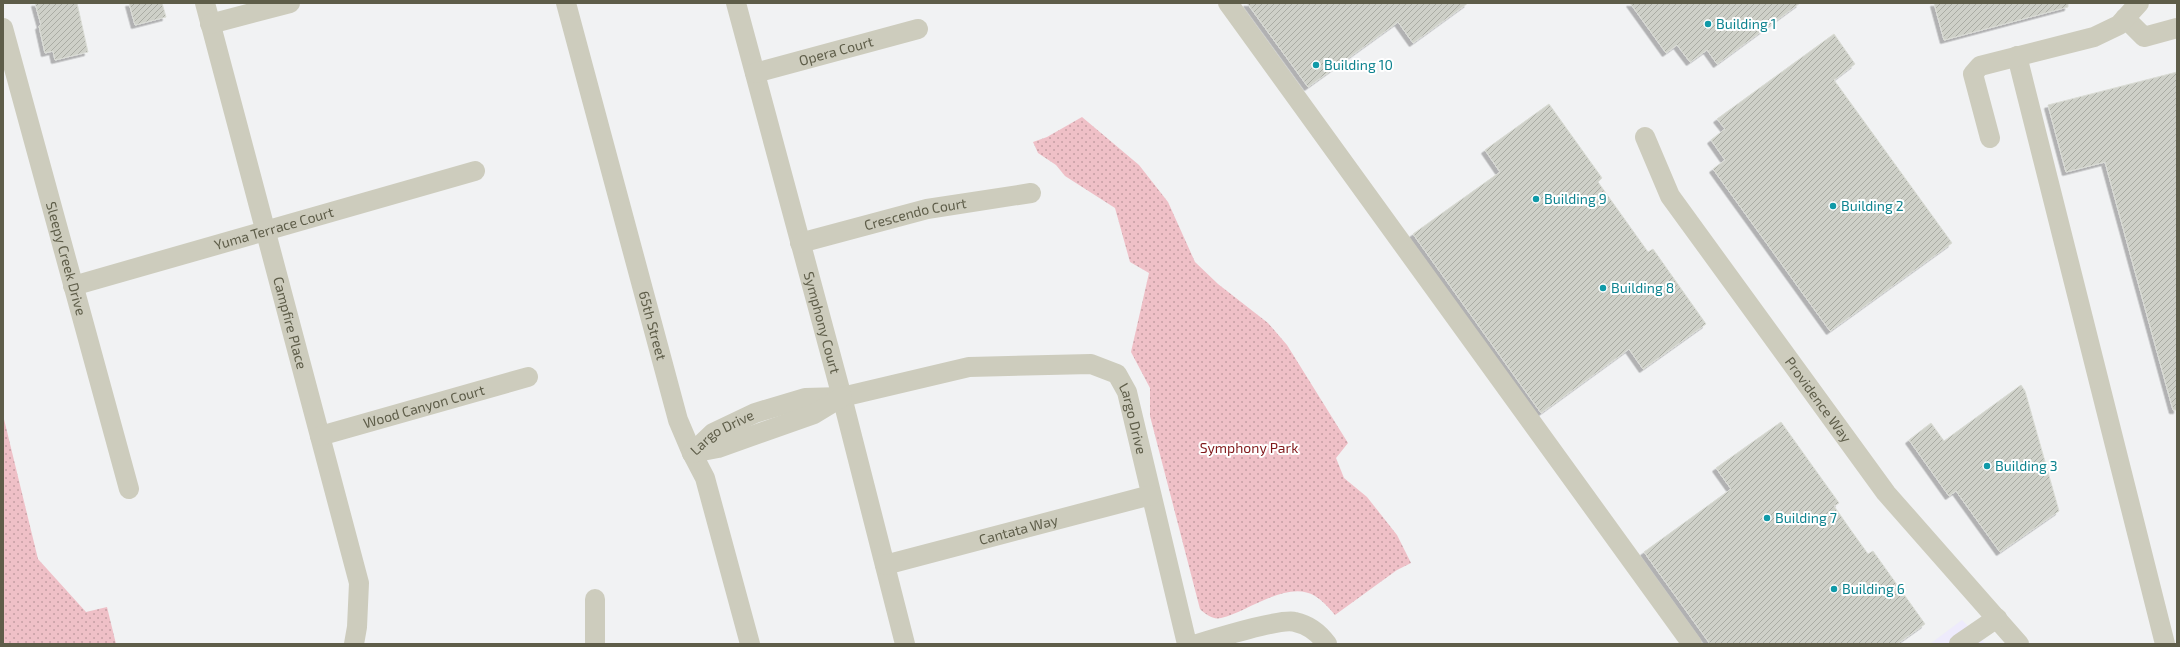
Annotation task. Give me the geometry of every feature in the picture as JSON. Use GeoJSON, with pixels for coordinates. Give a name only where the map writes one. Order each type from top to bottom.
{"type":"FeatureCollection","features":[{"type":"Feature","properties":{"kind":"street","name":"Campfire Place"},"geometry":{"type":"LineString","coordinates":[[205,3],[359,583],[357,627],[354,644]]}},
{"type":"Feature","properties":{"kind":"street"},"geometry":{"type":"LineString","coordinates":[[210,24],[290,3]]}},
{"type":"Feature","properties":{"kind":"street","name":"65th Street"},"geometry":{"type":"LineString","coordinates":[[566,3],[678,420],[692,453],[705,478],[750,644]]}},
{"type":"Feature","properties":{"kind":"street","name":"Symphony Court"},"geometry":{"type":"LineString","coordinates":[[736,3],[842,397],[906,644]]}},
{"type":"Feature","properties":{"kind":"street"},"geometry":{"type":"LineString","coordinates":[[1228,3],[1692,644]]}},
{"type":"Feature","properties":{"kind":"street"},"geometry":{"type":"LineString","coordinates":[[1990,138],[1973,74],[1980,66],[2094,37],[2119,25],[2138,3]]}},
{"type":"Feature","properties":{"kind":"street"},"geometry":{"type":"LineString","coordinates":[[2125,18],[2144,38],[2177,28]]}},
{"type":"Feature","properties":{"kind":"street","name":"Sleepy Creek Drive"},"geometry":{"type":"LineString","coordinates":[[3,28],[129,489]]}},
{"type":"Feature","properties":{"kind":"street","name":"Opera Court"},"geometry":{"type":"LineString","coordinates":[[754,73],[918,29]]}},
{"type":"Feature","properties":{"kind":"street"},"geometry":{"type":"LineString","coordinates":[[2017,56],[2165,644]]}},
{"type":"Feature","properties":{"kind":"street","name":"Providence Way"},"geometry":{"type":"LineString","coordinates":[[1645,137],[1670,196],[1886,493],[2019,644]]}},
{"type":"Feature","properties":{"kind":"street","name":"Yuma Terrace Court"},"geometry":{"type":"LineString","coordinates":[[73,286],[474,171]]}},
{"type":"Feature","properties":{"kind":"street","name":"Crescendo Court"},"geometry":{"type":"LineString","coordinates":[[800,243],[927,209],[1032,193]]}},
{"type":"Feature","properties":{"kind":"street","name":"Largo Drive"},"geometry":{"type":"LineString","coordinates":[[692,453],[718,448],[814,414],[842,397],[969,367],[1091,364],[1117,374],[1126,392],[1187,644]]}},
{"type":"Feature","properties":{"kind":"street","name":"Wood Canyon Court"},"geometry":{"type":"LineString","coordinates":[[320,436],[528,377]]}},
{"type":"Feature","properties":{"kind":"street","name":"Cantata Way"},"geometry":{"type":"LineString","coordinates":[[885,565],[1151,495]]}},
{"type":"Feature","properties":{"kind":"street"},"geometry":{"type":"LineString","coordinates":[[595,599],[595,644]]}},
{"type":"Feature","properties":{"kind":"street"},"geometry":{"type":"LineString","coordinates":[[1959,644],[1997,618]]}},
{"type":"Feature","properties":{"kind":"street"},"geometry":{"type":"LineString","coordinates":[[1197,644],[1259,627],[1294,621],[1319,633],[1327,644]]}},
{"type":"Feature","properties":{"kind":"shaded area"},"geometry":{"type":"Polygon","coordinates":[[[1962,620],[1986,644],[1930,644],[1962,620]]]}},
{"type":"Feature","properties":{"kind":"green space","name":"Symphony Park"},"geometry":{"type":"Polygon","coordinates":[[[1082,117],[1139,165],[1168,202],[1195,262],[1218,284],[1268,323],[1287,345],[1348,443],[1336,458],[1344,478],[1367,497],[1397,535],[1411,563],[1397,570],[1335,615],[1315,596],[1304,592],[1293,591],[1268,598],[1232,615],[1221,618],[1207,615],[1200,609],[1150,416],[1150,388],[1131,352],[1149,273],[1130,262],[1115,208],[1065,176],[1056,165],[1038,153],[1033,142],[1047,137],[1082,117]]]}},
{"type":"Feature","properties":{"kind":"green space"},"geometry":{"type":"Polygon","coordinates":[[[3,415],[38,559],[86,612],[107,607],[116,644],[3,644],[3,415]]]}},
{"type":"Feature","properties":{"kind":"building"},"geometry":{"type":"Polygon","coordinates":[[[35,3],[77,3],[88,52],[55,60],[53,51],[45,53],[39,26],[41,25],[35,3]]]}},
{"type":"Feature","properties":{"kind":"building"},"geometry":{"type":"Polygon","coordinates":[[[129,3],[162,3],[166,17],[135,25],[129,3]]]}},
{"type":"Feature","properties":{"kind":"building","name":"Building 10"},"geometry":{"type":"Polygon","coordinates":[[[1247,3],[1468,3],[1413,43],[1398,22],[1308,87],[1247,3]]]}},
{"type":"Feature","properties":{"kind":"building","name":"Building 1"},"geometry":{"type":"Polygon","coordinates":[[[1630,3],[1800,3],[1717,64],[1707,50],[1690,62],[1677,45],[1666,53],[1630,3]]]}},
{"type":"Feature","properties":{"kind":"building"},"geometry":{"type":"Polygon","coordinates":[[[1934,3],[2068,3],[2068,7],[1944,40],[1934,3]]]}},
{"type":"Feature","properties":{"kind":"building","name":"Building 2"},"geometry":{"type":"Polygon","coordinates":[[[1834,34],[1855,64],[1834,80],[1952,243],[1830,331],[1713,169],[1725,160],[1711,140],[1725,129],[1717,119],[1834,34]]]}},
{"type":"Feature","properties":{"kind":"building"},"geometry":{"type":"Polygon","coordinates":[[[2177,72],[2177,410],[2173,410],[2105,162],[2066,172],[2048,105],[2177,72]]]}},
{"type":"Feature","properties":{"kind":"building"},"geometry":{"type":"Polygon","coordinates":[[[1549,104],[1602,178],[1598,182],[1648,252],[1653,249],[1706,324],[1643,369],[1629,349],[1541,413],[1413,234],[1500,172],[1485,150],[1549,104]]]}},
{"type":"Feature","properties":{"kind":"building","name":"Building 3"},"geometry":{"type":"Polygon","coordinates":[[[2021,385],[2025,391],[2059,511],[2000,552],[1956,491],[1949,496],[1909,440],[1931,423],[1944,441],[2021,385]]]}},
{"type":"Feature","properties":{"kind":"building"},"geometry":{"type":"Polygon","coordinates":[[[1781,422],[1839,503],[1834,506],[1850,529],[1868,554],[1873,551],[1925,624],[1897,644],[1710,644],[1644,552],[1731,489],[1716,468],[1781,422]]]}},
{"type":"Feature","properties":{"kind":"place","name":"Building 1"},"geometry":{"type":"Point","coordinates":[1708,24]}},
{"type":"Feature","properties":{"kind":"place","name":"Building 10"},"geometry":{"type":"Point","coordinates":[1316,65]}},
{"type":"Feature","properties":{"kind":"place","name":"Building 9"},"geometry":{"type":"Point","coordinates":[1536,199]}},
{"type":"Feature","properties":{"kind":"place","name":"Building 2"},"geometry":{"type":"Point","coordinates":[1833,206]}},
{"type":"Feature","properties":{"kind":"place","name":"Building 8"},"geometry":{"type":"Point","coordinates":[1603,288]}},
{"type":"Feature","properties":{"kind":"place","name":"Building 3"},"geometry":{"type":"Point","coordinates":[1987,466]}},
{"type":"Feature","properties":{"kind":"place","name":"Building 7"},"geometry":{"type":"Point","coordinates":[1767,518]}},
{"type":"Feature","properties":{"kind":"place","name":"Building 6"},"geometry":{"type":"Point","coordinates":[1834,589]}}]}
